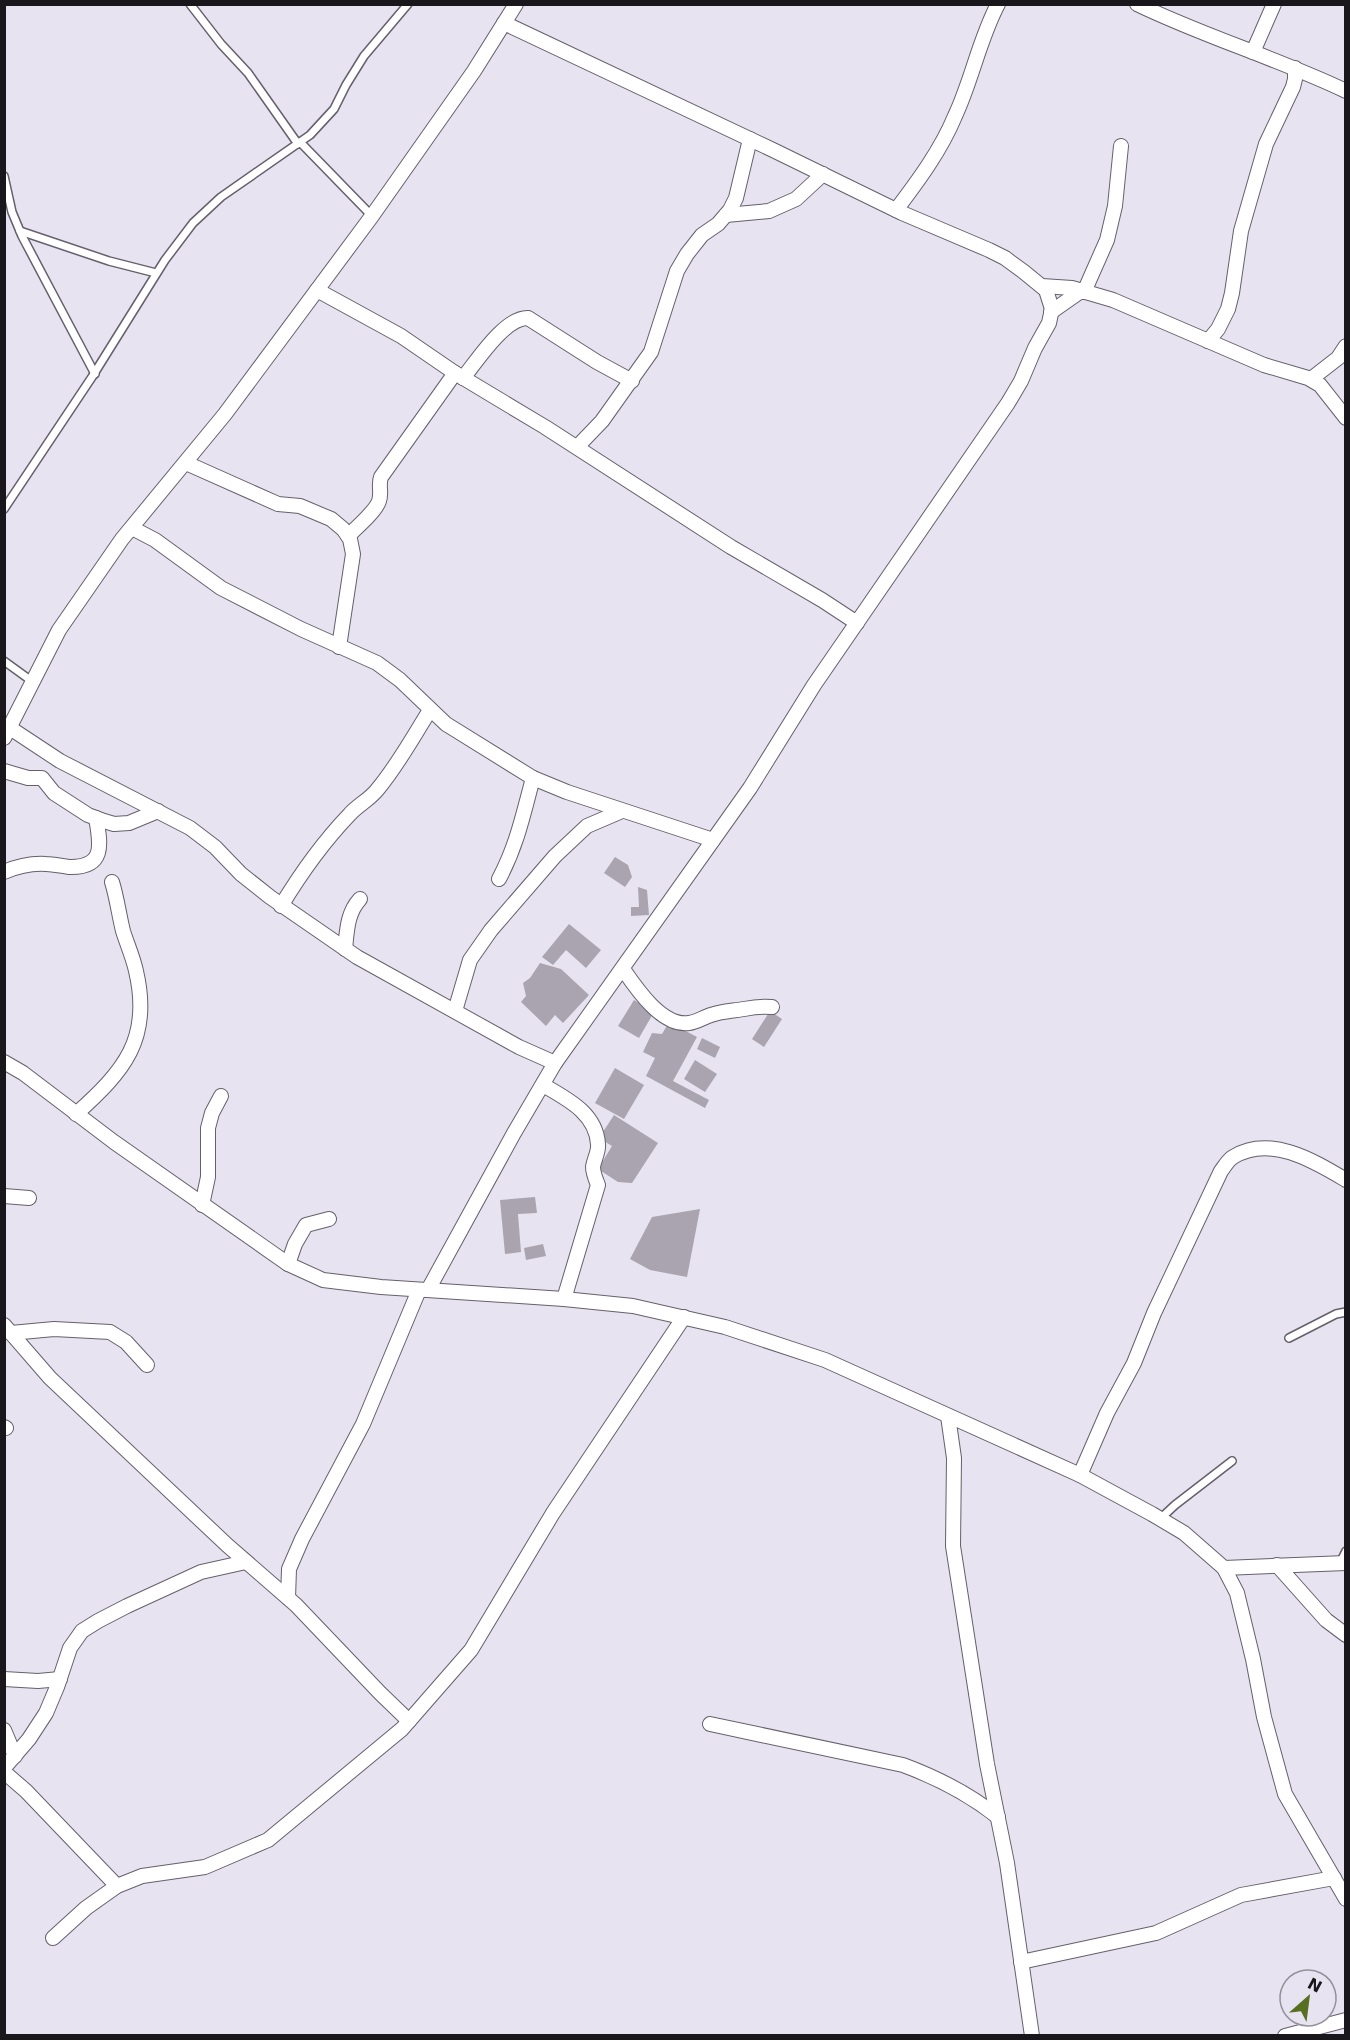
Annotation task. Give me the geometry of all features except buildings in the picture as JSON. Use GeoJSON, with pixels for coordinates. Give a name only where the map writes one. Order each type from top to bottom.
{"type":"FeatureCollection","features":[{"type":"Feature","properties":{"kind":"street"},"geometry":{"type":"LineString","coordinates":[[896,210],[932,160],[955,118],[987,26],[998,4]]}},
{"type":"Feature","properties":{"kind":"street"},"geometry":{"type":"LineString","coordinates":[[1137,4],[1168,19],[1295,68],[1346,91]]}},
{"type":"Feature","properties":{"kind":"street"},"geometry":{"type":"LineString","coordinates":[[1253,52],[1274,4]]}},
{"type":"Feature","properties":{"kind":"street"},"geometry":{"type":"LineString","coordinates":[[513,6],[474,71],[372,216],[228,411],[132,528],[59,630],[7,733],[190,828],[215,847],[241,874],[281,906],[345,949],[519,1047],[555,1064]]}},
{"type":"Feature","properties":{"kind":"street"},"geometry":{"type":"LineString","coordinates":[[288,1598],[289,1569],[302,1539],[363,1424],[401,1336],[424,1290],[555,1064],[750,788],[814,685],[1008,403],[1049,323],[1051,312],[1046,291],[1042,286],[1005,258],[896,210],[504,23]]}},
{"type":"Feature","properties":{"kind":"street"},"geometry":{"type":"LineString","coordinates":[[1208,341],[1218,329],[1228,309],[1240,231],[1266,144],[1293,87],[1295,68]]}},
{"type":"Feature","properties":{"kind":"street"},"geometry":{"type":"LineString","coordinates":[[577,447],[602,421],[651,352],[677,271],[702,235],[718,224],[736,198],[750,139]]}},
{"type":"Feature","properties":{"kind":"street"},"geometry":{"type":"LineString","coordinates":[[1051,312],[1083,291],[1107,240],[1116,206],[1121,146]]}},
{"type":"Feature","properties":{"kind":"street"},"geometry":{"type":"LineString","coordinates":[[726,215],[770,211],[796,199],[823,174]]}},
{"type":"Feature","properties":{"kind":"street"},"geometry":{"type":"LineString","coordinates":[[1042,286],[1072,288],[1113,300],[1264,365],[1311,380],[1320,385],[1346,418]]}},
{"type":"Feature","properties":{"kind":"street"},"geometry":{"type":"LineString","coordinates":[[317,290],[401,336],[731,547],[857,623]]}},
{"type":"Feature","properties":{"kind":"street"},"geometry":{"type":"LineString","coordinates":[[348,537],[376,507],[380,498],[381,477],[459,375],[510,324],[520,318],[528,318],[597,362],[632,381]]}},
{"type":"Feature","properties":{"kind":"street"},"geometry":{"type":"LineString","coordinates":[[1311,380],[1338,358],[1346,346]]}},
{"type":"Feature","properties":{"kind":"street"},"geometry":{"type":"LineString","coordinates":[[186,463],[278,504],[315,510],[343,529],[353,554],[339,648]]}},
{"type":"Feature","properties":{"kind":"street"},"geometry":{"type":"LineString","coordinates":[[132,528],[155,540],[220,588],[339,648],[377,663],[400,680],[446,724],[533,778],[622,811],[713,840]]}},
{"type":"Feature","properties":{"kind":"street"},"geometry":{"type":"LineString","coordinates":[[281,906],[303,871],[326,842],[351,813],[375,793],[393,770],[430,710]]}},
{"type":"Feature","properties":{"kind":"street"},"geometry":{"type":"LineString","coordinates":[[4,771],[28,778],[42,778],[54,793],[96,818],[114,824],[129,823],[158,812]]}},
{"type":"Feature","properties":{"kind":"street"},"geometry":{"type":"LineString","coordinates":[[499,879],[512,855],[533,778]]}},
{"type":"Feature","properties":{"kind":"street"},"geometry":{"type":"LineString","coordinates":[[455,1011],[470,960],[491,930],[555,856],[587,826],[622,811]]}},
{"type":"Feature","properties":{"kind":"street"},"geometry":{"type":"LineString","coordinates":[[4,872],[19,866],[47,864],[87,866],[95,860],[99,852],[96,818]]}},
{"type":"Feature","properties":{"kind":"street"},"geometry":{"type":"LineString","coordinates":[[76,1114],[105,1088],[126,1060],[134,1046],[138,1022],[140,997],[136,969],[123,929],[112,882]]}},
{"type":"Feature","properties":{"kind":"street"},"geometry":{"type":"LineString","coordinates":[[345,949],[349,919],[352,910],[360,900]]}},
{"type":"Feature","properties":{"kind":"street"},"geometry":{"type":"LineString","coordinates":[[623,969],[639,993],[664,1016],[678,1023],[690,1023],[711,1015],[758,1005],[772,1007]]}},
{"type":"Feature","properties":{"kind":"street"},"geometry":{"type":"LineString","coordinates":[[4,1062],[288,1264],[323,1280],[633,1306],[725,1327],[825,1360],[1080,1475],[1184,1533],[1224,1568],[1237,1593],[1264,1717],[1285,1794],[1346,1899]]}},
{"type":"Feature","properties":{"kind":"street"},"geometry":{"type":"LineString","coordinates":[[543,1085],[564,1097],[594,1124],[599,1146],[593,1168],[598,1185],[564,1299]]}},
{"type":"Feature","properties":{"kind":"street"},"geometry":{"type":"LineString","coordinates":[[202,1205],[208,1177],[208,1128],[221,1096]]}},
{"type":"Feature","properties":{"kind":"street"},"geometry":{"type":"LineString","coordinates":[[1080,1475],[1107,1413],[1134,1363],[1154,1313],[1221,1171],[1231,1158],[1266,1148],[1294,1153],[1346,1180]]}},
{"type":"Feature","properties":{"kind":"street"},"geometry":{"type":"LineString","coordinates":[[4,1196],[29,1198]]}},
{"type":"Feature","properties":{"kind":"street"},"geometry":{"type":"LineString","coordinates":[[288,1264],[295,1244],[306,1225],[329,1219]]}},
{"type":"Feature","properties":{"kind":"street"},"geometry":{"type":"LineString","coordinates":[[54,1938],[86,1908],[117,1886],[142,1876],[205,1867],[268,1840],[393,1737],[471,1650],[553,1513],[684,1317]]}},
{"type":"Feature","properties":{"kind":"street"},"geometry":{"type":"LineString","coordinates":[[7,1330],[54,1329],[110,1332],[126,1342],[147,1365]]}},
{"type":"Feature","properties":{"kind":"street"},"geometry":{"type":"LineString","coordinates":[[7,1330],[50,1378],[246,1562],[288,1598],[380,1693],[410,1720]]}},
{"type":"Feature","properties":{"kind":"street"},"geometry":{"type":"LineString","coordinates":[[948,1416],[954,1458],[953,1546],[987,1764],[1007,1863],[1032,2036]]}},
{"type":"Feature","properties":{"kind":"street"},"geometry":{"type":"LineString","coordinates":[[1224,1568],[1344,1559]]}},
{"type":"Feature","properties":{"kind":"street"},"geometry":{"type":"LineString","coordinates":[[4,1768],[29,1739],[46,1713],[70,1648],[82,1631],[98,1621],[201,1572],[246,1562]]}},
{"type":"Feature","properties":{"kind":"street"},"geometry":{"type":"LineString","coordinates":[[1277,1565],[1326,1620],[1346,1635]]}},
{"type":"Feature","properties":{"kind":"street"},"geometry":{"type":"LineString","coordinates":[[4,1679],[38,1681],[60,1679]]}},
{"type":"Feature","properties":{"kind":"street"},"geometry":{"type":"LineString","coordinates":[[710,1724],[903,1765],[933,1776],[974,1798],[998,1817]]}},
{"type":"Feature","properties":{"kind":"street"},"geometry":{"type":"LineString","coordinates":[[4,1730],[15,1756]]}},
{"type":"Feature","properties":{"kind":"street"},"geometry":{"type":"LineString","coordinates":[[4,1772],[26,1791],[117,1886]]}},
{"type":"Feature","properties":{"kind":"street"},"geometry":{"type":"LineString","coordinates":[[1021,1962],[1156,1933],[1241,1895],[1334,1878]]}},
{"type":"Feature","properties":{"kind":"street"},"geometry":{"type":"LineString","coordinates":[[1285,2036],[1346,2020]]}},
{"type":"Feature","properties":{"kind":"lane"},"geometry":{"type":"LineString","coordinates":[[190,4],[220,44],[248,73],[299,143],[372,216]]}},
{"type":"Feature","properties":{"kind":"lane"},"geometry":{"type":"LineString","coordinates":[[4,508],[94,374],[156,273],[193,223],[214,203],[310,135],[334,109],[364,56],[408,4]]}},
{"type":"Feature","properties":{"kind":"lane"},"geometry":{"type":"LineString","coordinates":[[4,176],[12,212],[20,231],[94,374]]}},
{"type":"Feature","properties":{"kind":"lane"},"geometry":{"type":"LineString","coordinates":[[20,231],[109,261],[156,273]]}},
{"type":"Feature","properties":{"kind":"lane"},"geometry":{"type":"LineString","coordinates":[[4,661],[33,682]]}},
{"type":"Feature","properties":{"kind":"lane"},"geometry":{"type":"LineString","coordinates":[[1289,1338],[1336,1314],[1346,1312]]}},
{"type":"Feature","properties":{"kind":"lane"},"geometry":{"type":"LineString","coordinates":[[1160,1519],[1232,1461]]}}]}
